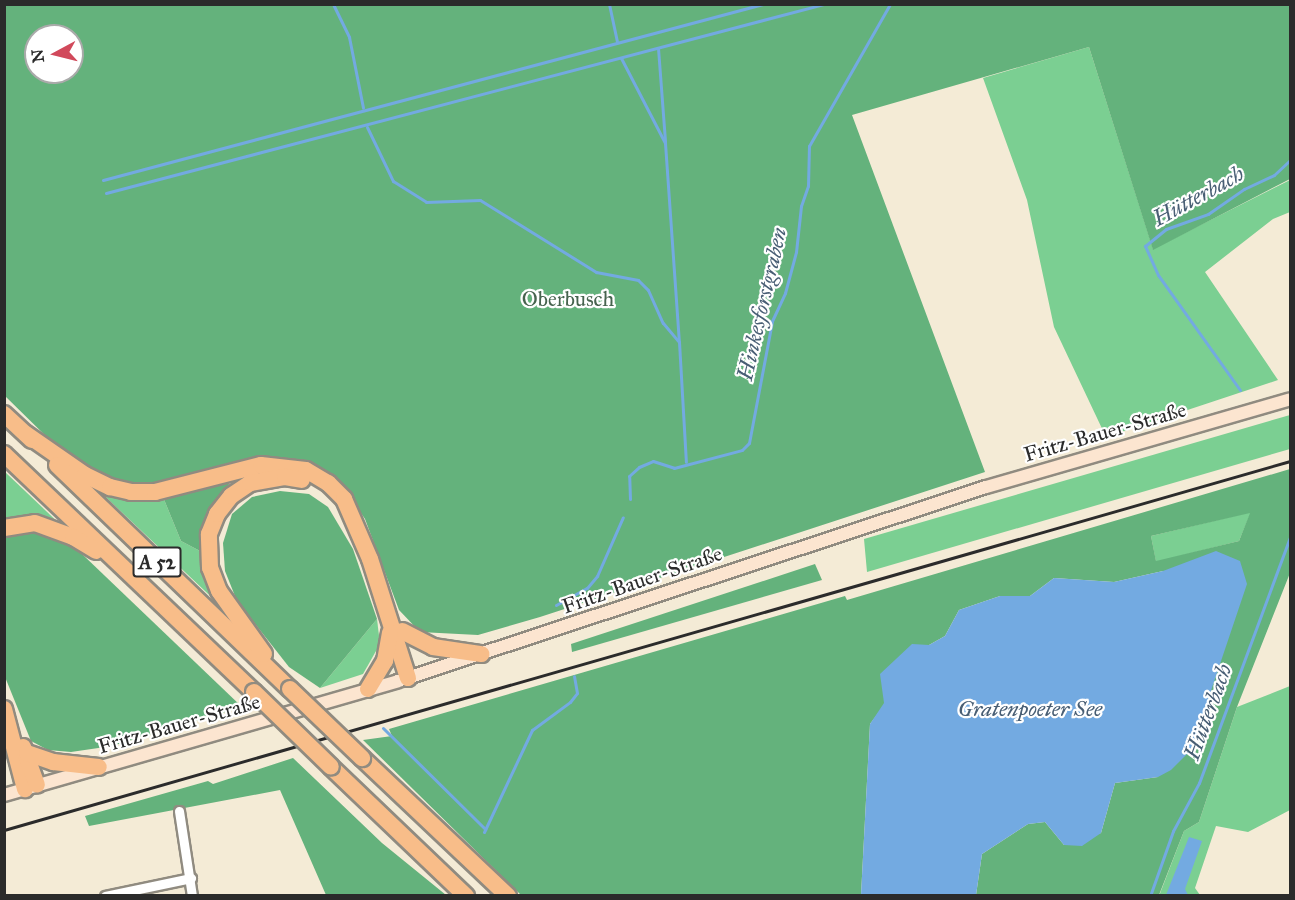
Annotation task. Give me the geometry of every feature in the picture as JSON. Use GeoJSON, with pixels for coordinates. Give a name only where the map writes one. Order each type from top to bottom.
{"type":"FeatureCollection","features":[{"type":"Feature","properties":{"kind":"highway","name":"A 52"},"geometry":{"type":"LineString","coordinates":[[4,414],[508,896]]}},
{"type":"Feature","properties":{"kind":"highway"},"geometry":{"type":"LineString","coordinates":[[26,434],[85,475],[110,487],[131,492],[155,492],[261,465],[306,470],[328,483],[344,499],[355,522],[413,676]]}},
{"type":"Feature","properties":{"kind":"highway","name":"A 52"},"geometry":{"type":"LineString","coordinates":[[4,454],[466,896]]}},
{"type":"Feature","properties":{"kind":"highway"},"geometry":{"type":"LineString","coordinates":[[290,689],[219,591],[208,553],[209,534],[217,514],[231,496],[250,483],[285,477],[322,490],[355,522]]}},
{"type":"Feature","properties":{"kind":"highway"},"geometry":{"type":"LineString","coordinates":[[4,528],[35,523],[73,537],[122,567]]}},
{"type":"Feature","properties":{"kind":"highway"},"geometry":{"type":"LineString","coordinates":[[396,631],[424,644],[481,654]]}},
{"type":"Feature","properties":{"kind":"highway"},"geometry":{"type":"LineString","coordinates":[[368,689],[385,661],[396,631]]}},
{"type":"Feature","properties":{"kind":"highway"},"geometry":{"type":"LineString","coordinates":[[7,717],[12,742],[31,787]]}},
{"type":"Feature","properties":{"kind":"highway"},"geometry":{"type":"LineString","coordinates":[[7,717],[27,753],[31,787]]}},
{"type":"Feature","properties":{"kind":"highway"},"geometry":{"type":"LineString","coordinates":[[4,768],[12,742]]}},
{"type":"Feature","properties":{"kind":"highway"},"geometry":{"type":"LineString","coordinates":[[27,753],[53,762],[99,766]]}},
{"type":"Feature","properties":{"kind":"main road","name":"Fritz-Bauer-Straße"},"geometry":{"type":"LineString","coordinates":[[4,795],[413,676],[986,487],[1290,399]]}},
{"type":"Feature","properties":{"kind":"street"},"geometry":{"type":"LineString","coordinates":[[179,811],[192,896]]}},
{"type":"Feature","properties":{"kind":"street"},"geometry":{"type":"LineString","coordinates":[[105,896],[191,878]]}},
{"type":"Feature","properties":{"kind":"green space","name":"Oberbusch"},"geometry":{"type":"Polygon","coordinates":[[[4,5],[1290,5],[1290,179],[1153,250],[1089,47],[852,115],[985,472],[540,617],[478,635],[420,632],[399,610],[365,519],[350,497],[311,466],[282,459],[258,459],[160,484],[117,482],[58,448],[5,396],[4,5]]]}},
{"type":"Feature","properties":{"kind":"green space"},"geometry":{"type":"Polygon","coordinates":[[[1089,47],[1153,249],[1290,180],[1290,212],[1273,219],[1205,272],[1278,380],[1106,437],[1054,327],[1027,200],[983,78],[1089,47]]]}},
{"type":"Feature","properties":{"kind":"green space"},"geometry":{"type":"Polygon","coordinates":[[[1290,415],[1290,449],[867,572],[864,539],[1290,415]]]}},
{"type":"Feature","properties":{"kind":"green space"},"geometry":{"type":"Polygon","coordinates":[[[1290,469],[1290,573],[1237,707],[1199,822],[1184,831],[1159,895],[976,895],[982,854],[1028,824],[1045,822],[1064,845],[1101,833],[1115,783],[1158,777],[1163,571],[1114,582],[1054,578],[1030,596],[1000,596],[959,610],[945,636],[929,645],[870,724],[861,895],[521,895],[363,740],[392,736],[389,729],[845,596],[847,600],[1290,469]],[[1250,513],[1151,536],[1156,561],[1239,541],[1250,513]]]}},
{"type":"Feature","properties":{"kind":"green space"},"geometry":{"type":"Polygon","coordinates":[[[4,471],[65,529],[5,522],[4,471]]]}},
{"type":"Feature","properties":{"kind":"green space"},"geometry":{"type":"Polygon","coordinates":[[[224,479],[233,489],[203,526],[202,552],[181,541],[163,497],[224,479]]]}},
{"type":"Feature","properties":{"kind":"green space"},"geometry":{"type":"Polygon","coordinates":[[[94,486],[163,497],[181,541],[202,552],[224,609],[94,486]]]}},
{"type":"Feature","properties":{"kind":"green space"},"geometry":{"type":"Polygon","coordinates":[[[280,491],[309,494],[328,507],[353,549],[377,619],[320,688],[289,667],[237,601],[225,571],[223,543],[232,514],[252,497],[280,491]]]}},
{"type":"Feature","properties":{"kind":"green space"},"geometry":{"type":"Polygon","coordinates":[[[1251,512],[1239,541],[1156,562],[1151,536],[1251,512]]]}},
{"type":"Feature","properties":{"kind":"green space"},"geometry":{"type":"Polygon","coordinates":[[[15,532],[39,532],[58,538],[82,554],[242,707],[112,746],[71,752],[48,750],[31,741],[5,677],[5,537],[15,532]]]}},
{"type":"Feature","properties":{"kind":"green space"},"geometry":{"type":"Polygon","coordinates":[[[815,564],[822,580],[572,652],[571,644],[815,564]]]}},
{"type":"Feature","properties":{"kind":"green space"},"geometry":{"type":"Polygon","coordinates":[[[377,619],[380,644],[363,674],[320,688],[377,619]]]}},
{"type":"Feature","properties":{"kind":"green space"},"geometry":{"type":"Polygon","coordinates":[[[1290,686],[1290,810],[1248,832],[1216,826],[1195,888],[1200,895],[1159,896],[1184,831],[1199,822],[1237,707],[1290,686]]]}},
{"type":"Feature","properties":{"kind":"green space"},"geometry":{"type":"Polygon","coordinates":[[[293,758],[382,843],[446,895],[326,895],[280,790],[89,826],[85,816],[208,781],[213,784],[293,758]]]}},
{"type":"Feature","properties":{"kind":"water","name":"Gratenpoeter See"},"geometry":{"type":"Polygon","coordinates":[[[1216,551],[1240,561],[1247,584],[1191,750],[1171,770],[1158,777],[1115,783],[1101,833],[1082,846],[1064,845],[1045,822],[1028,824],[982,854],[976,895],[861,895],[870,724],[884,703],[880,674],[912,644],[929,645],[945,636],[959,610],[1000,596],[1030,596],[1054,578],[1114,582],[1163,571],[1216,551]]]}},
{"type":"Feature","properties":{"kind":"water"},"geometry":{"type":"Polygon","coordinates":[[[1189,837],[1202,841],[1185,889],[1188,895],[1166,895],[1189,837]]]}},
{"type":"Feature","properties":{"kind":"waterway"},"geometry":{"type":"LineString","coordinates":[[333,4],[349,37],[363,108]]}},
{"type":"Feature","properties":{"kind":"waterway"},"geometry":{"type":"LineString","coordinates":[[609,4],[617,41]]}},
{"type":"Feature","properties":{"kind":"waterway"},"geometry":{"type":"LineString","coordinates":[[103,180],[763,4]]}},
{"type":"Feature","properties":{"kind":"waterway"},"geometry":{"type":"LineString","coordinates":[[106,193],[824,4]]}},
{"type":"Feature","properties":{"kind":"waterway","name":"Hinkesforstgraben"},"geometry":{"type":"LineString","coordinates":[[630,499],[629,476],[639,467],[653,461],[674,468],[742,450],[749,443],[772,321],[785,293],[796,252],[801,206],[808,186],[809,146],[890,4]]}},
{"type":"Feature","properties":{"kind":"waterway"},"geometry":{"type":"LineString","coordinates":[[658,48],[665,142]]}},
{"type":"Feature","properties":{"kind":"waterway"},"geometry":{"type":"LineString","coordinates":[[621,58],[665,143],[679,342]]}},
{"type":"Feature","properties":{"kind":"waterway"},"geometry":{"type":"LineString","coordinates":[[367,127],[393,181],[426,202],[480,200],[596,272],[638,280],[648,290],[663,323],[679,342],[686,462]]}},
{"type":"Feature","properties":{"kind":"waterway","name":"Hütterbach"},"geometry":{"type":"LineString","coordinates":[[1240,390],[1158,275],[1145,246],[1166,229],[1208,214],[1244,189],[1274,175],[1290,160]]}},
{"type":"Feature","properties":{"kind":"waterway","name":"Hinkesforstgraben"},"geometry":{"type":"LineString","coordinates":[[556,605],[587,588],[597,576],[623,517]]}},
{"type":"Feature","properties":{"kind":"waterway","name":"Hütterbach"},"geometry":{"type":"LineString","coordinates":[[1150,896],[1173,831],[1199,783],[1290,537]]}},
{"type":"Feature","properties":{"kind":"waterway","name":"Hinkesforstgraben"},"geometry":{"type":"LineString","coordinates":[[484,832],[532,730],[570,702],[577,693],[574,676]]}},
{"type":"Feature","properties":{"kind":"waterway"},"geometry":{"type":"LineString","coordinates":[[383,728],[485,829]]}},
{"type":"Feature","properties":{"kind":"railway"},"geometry":{"type":"LineString","coordinates":[[4,830],[1290,461]]}}]}
